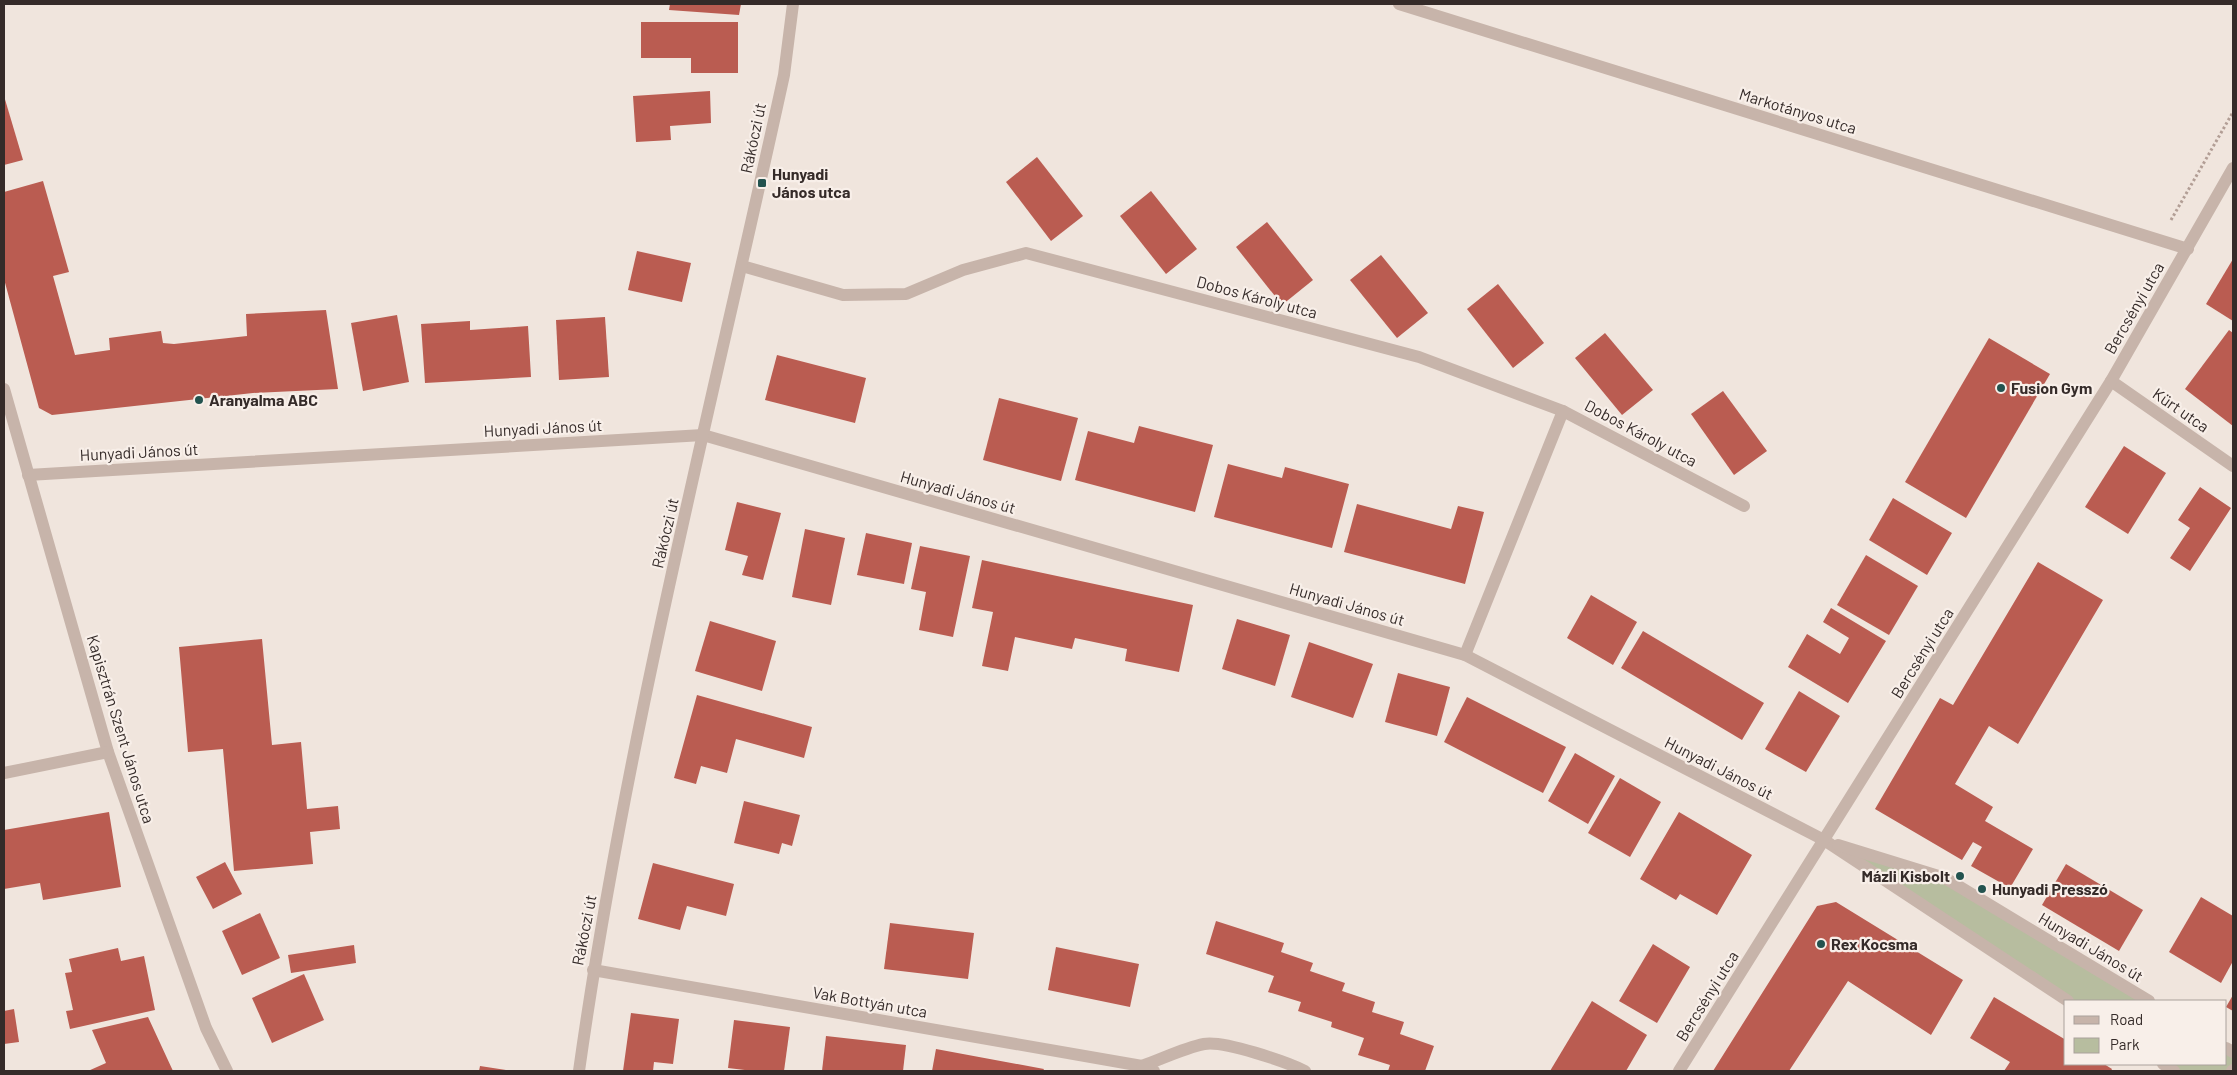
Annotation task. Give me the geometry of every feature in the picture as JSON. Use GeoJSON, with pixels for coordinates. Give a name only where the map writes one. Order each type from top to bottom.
{"type":"FeatureCollection","features":[{"type":"Feature","properties":{"kind":"street","name":"Rákóczi út"},"geometry":{"type":"LineString","coordinates":[[579,1071],[593,970],[644,700],[784,75],[793,4]]}},
{"type":"Feature","properties":{"kind":"street","name":"Markotányos utca"},"geometry":{"type":"LineString","coordinates":[[1399,4],[2188,249]]}},
{"type":"Feature","properties":{"kind":"street","name":"Bercsényi utca"},"geometry":{"type":"LineString","coordinates":[[1679,1071],[2111,381],[2233,168]]}},
{"type":"Feature","properties":{"kind":"street","name":"Dobos Károly utca"},"geometry":{"type":"LineString","coordinates":[[742,266],[843,295],[906,294],[963,270],[1026,252],[1419,357],[1563,411],[1744,506]]}},
{"type":"Feature","properties":{"kind":"street","name":"Kürt utca"},"geometry":{"type":"LineString","coordinates":[[2111,381],[2233,466]]}},
{"type":"Feature","properties":{"kind":"street","name":"Kapisztrán Szent János utca"},"geometry":{"type":"LineString","coordinates":[[4,389],[108,752],[206,1028],[227,1071]]}},
{"type":"Feature","properties":{"kind":"street"},"geometry":{"type":"LineString","coordinates":[[1464,655],[1563,411]]}},
{"type":"Feature","properties":{"kind":"street","name":"Hunyadi János út"},"geometry":{"type":"LineString","coordinates":[[28,475],[703,435],[1464,655],[1824,840],[2066,1000]]}},
{"type":"Feature","properties":{"kind":"street"},"geometry":{"type":"LineString","coordinates":[[4,773],[108,752]]}},
{"type":"Feature","properties":{"kind":"street","name":"Hunyadi János út"},"geometry":{"type":"LineString","coordinates":[[1824,840],[1945,878],[2147,1000]]}},
{"type":"Feature","properties":{"kind":"street","name":"Vak Bottyán utca"},"geometry":{"type":"LineString","coordinates":[[593,970],[1142,1066],[1154,1071]]}},
{"type":"Feature","properties":{"kind":"street","name":"Vak Bottyán utca"},"geometry":{"type":"LineString","coordinates":[[1142,1066],[1206,1043],[1230,1047],[1280,1061],[1305,1071]]}},
{"type":"Feature","properties":{"kind":"path"},"geometry":{"type":"LineString","coordinates":[[2159,240],[2233,112]]}},
{"type":"Feature","properties":{"kind":"green space"},"geometry":{"type":"Polygon","coordinates":[[[1824,840],[1945,878],[2147,1000],[2066,1000],[1824,840]]]}},
{"type":"Feature","properties":{"kind":"green space"},"geometry":{"type":"Polygon","coordinates":[[[2227,1049],[2233,1052],[2233,1071],[2174,1071],[2165,1065],[2227,1065],[2227,1049]]]}},
{"type":"Feature","properties":{"kind":"building"},"geometry":{"type":"Polygon","coordinates":[[[670,4],[741,4],[739,15],[669,10],[670,4]]]}},
{"type":"Feature","properties":{"kind":"building"},"geometry":{"type":"Polygon","coordinates":[[[641,22],[738,22],[738,73],[691,73],[691,58],[641,58],[641,22]]]}},
{"type":"Feature","properties":{"kind":"building"},"geometry":{"type":"Polygon","coordinates":[[[710,91],[711,123],[670,126],[671,140],[636,142],[633,96],[710,91]]]}},
{"type":"Feature","properties":{"kind":"building"},"geometry":{"type":"Polygon","coordinates":[[[4,96],[23,160],[4,165],[4,96]]]}},
{"type":"Feature","properties":{"kind":"building"},"geometry":{"type":"Polygon","coordinates":[[[1037,157],[1083,216],[1051,241],[1006,182],[1037,157]]]}},
{"type":"Feature","properties":{"kind":"building"},"geometry":{"type":"Polygon","coordinates":[[[43,181],[69,272],[53,276],[75,355],[110,350],[109,338],[161,331],[163,343],[174,344],[247,336],[246,314],[326,310],[338,389],[253,393],[52,415],[39,408],[4,279],[4,192],[43,181]]]}},
{"type":"Feature","properties":{"kind":"building"},"geometry":{"type":"Polygon","coordinates":[[[1151,191],[1197,249],[1166,274],[1120,216],[1151,191]]]}},
{"type":"Feature","properties":{"kind":"building"},"geometry":{"type":"Polygon","coordinates":[[[1267,222],[1313,280],[1282,305],[1236,247],[1267,222]]]}},
{"type":"Feature","properties":{"kind":"building"},"geometry":{"type":"Polygon","coordinates":[[[637,251],[691,263],[682,302],[628,290],[637,251]]]}},
{"type":"Feature","properties":{"kind":"building"},"geometry":{"type":"Polygon","coordinates":[[[1381,255],[1428,313],[1397,338],[1350,280],[1381,255]]]}},
{"type":"Feature","properties":{"kind":"building"},"geometry":{"type":"Polygon","coordinates":[[[2233,259],[2233,321],[2206,304],[2233,259]]]}},
{"type":"Feature","properties":{"kind":"building"},"geometry":{"type":"Polygon","coordinates":[[[1498,284],[1544,343],[1513,368],[1467,309],[1498,284]]]}},
{"type":"Feature","properties":{"kind":"building"},"geometry":{"type":"Polygon","coordinates":[[[397,315],[409,382],[363,391],[351,323],[397,315]]]}},
{"type":"Feature","properties":{"kind":"building"},"geometry":{"type":"Polygon","coordinates":[[[605,317],[609,377],[559,380],[556,320],[605,317]]]}},
{"type":"Feature","properties":{"kind":"building"},"geometry":{"type":"Polygon","coordinates":[[[470,321],[470,330],[528,326],[531,377],[425,383],[421,324],[470,321]]]}},
{"type":"Feature","properties":{"kind":"building"},"geometry":{"type":"Polygon","coordinates":[[[2229,330],[2233,333],[2233,426],[2185,389],[2229,330]]]}},
{"type":"Feature","properties":{"kind":"building"},"geometry":{"type":"Polygon","coordinates":[[[1605,333],[1653,390],[1622,415],[1575,358],[1605,333]]]}},
{"type":"Feature","properties":{"kind":"building"},"geometry":{"type":"Polygon","coordinates":[[[1989,338],[2050,374],[1966,518],[1905,482],[1989,338]]]}},
{"type":"Feature","properties":{"kind":"building"},"geometry":{"type":"Polygon","coordinates":[[[777,355],[866,378],[855,423],[765,400],[777,355]]]}},
{"type":"Feature","properties":{"kind":"building"},"geometry":{"type":"Polygon","coordinates":[[[1723,391],[1767,451],[1734,475],[1691,414],[1723,391]]]}},
{"type":"Feature","properties":{"kind":"building"},"geometry":{"type":"Polygon","coordinates":[[[999,398],[1078,418],[1061,481],[983,460],[999,398]]]}},
{"type":"Feature","properties":{"kind":"building"},"geometry":{"type":"Polygon","coordinates":[[[1139,426],[1213,445],[1195,512],[1075,480],[1088,431],[1134,443],[1139,426]]]}},
{"type":"Feature","properties":{"kind":"building"},"geometry":{"type":"Polygon","coordinates":[[[2124,446],[2166,473],[2128,534],[2085,507],[2124,446]]]}},
{"type":"Feature","properties":{"kind":"building"},"geometry":{"type":"Polygon","coordinates":[[[1228,464],[1282,478],[1285,467],[1349,484],[1332,548],[1214,517],[1228,464]]]}},
{"type":"Feature","properties":{"kind":"building"},"geometry":{"type":"Polygon","coordinates":[[[2200,487],[2231,508],[2190,571],[2170,558],[2190,528],[2178,520],[2200,487]]]}},
{"type":"Feature","properties":{"kind":"building"},"geometry":{"type":"Polygon","coordinates":[[[1893,498],[1952,533],[1927,575],[1869,540],[1893,498]]]}},
{"type":"Feature","properties":{"kind":"building"},"geometry":{"type":"Polygon","coordinates":[[[737,502],[781,513],[763,580],[742,575],[748,556],[725,550],[737,502]]]}},
{"type":"Feature","properties":{"kind":"building"},"geometry":{"type":"Polygon","coordinates":[[[1357,504],[1451,529],[1458,506],[1484,512],[1465,584],[1344,552],[1357,504]]]}},
{"type":"Feature","properties":{"kind":"building"},"geometry":{"type":"Polygon","coordinates":[[[805,529],[845,538],[831,605],[792,597],[805,529]]]}},
{"type":"Feature","properties":{"kind":"building"},"geometry":{"type":"Polygon","coordinates":[[[866,533],[912,543],[904,584],[857,575],[866,533]]]}},
{"type":"Feature","properties":{"kind":"building"},"geometry":{"type":"Polygon","coordinates":[[[920,546],[970,556],[953,637],[919,630],[926,592],[911,589],[920,546]]]}},
{"type":"Feature","properties":{"kind":"building"},"geometry":{"type":"Polygon","coordinates":[[[1866,555],[1918,586],[1889,635],[1837,605],[1866,555]]]}},
{"type":"Feature","properties":{"kind":"building"},"geometry":{"type":"Polygon","coordinates":[[[982,560],[1193,605],[1179,672],[1125,661],[1127,649],[1075,638],[1072,649],[1015,637],[1008,671],[982,666],[993,612],[972,608],[982,560]]]}},
{"type":"Feature","properties":{"kind":"building"},"geometry":{"type":"Polygon","coordinates":[[[2038,562],[2103,600],[2018,744],[1989,726],[1955,784],[1993,807],[1985,821],[2033,849],[2010,888],[1971,866],[1982,847],[1973,842],[1962,860],[1875,809],[1940,698],[1953,705],[2038,562]]]}},
{"type":"Feature","properties":{"kind":"building"},"geometry":{"type":"Polygon","coordinates":[[[1591,595],[1637,622],[1613,665],[1567,638],[1591,595]]]}},
{"type":"Feature","properties":{"kind":"building"},"geometry":{"type":"Polygon","coordinates":[[[1831,608],[1886,641],[1848,703],[1788,667],[1807,634],[1840,654],[1849,638],[1823,622],[1831,608]]]}},
{"type":"Feature","properties":{"kind":"building"},"geometry":{"type":"Polygon","coordinates":[[[1237,619],[1290,635],[1275,686],[1222,669],[1237,619]]]}},
{"type":"Feature","properties":{"kind":"building"},"geometry":{"type":"Polygon","coordinates":[[[710,621],[776,641],[762,691],[695,671],[710,621]]]}},
{"type":"Feature","properties":{"kind":"building"},"geometry":{"type":"Polygon","coordinates":[[[1643,631],[1764,703],[1742,740],[1621,668],[1643,631]]]}},
{"type":"Feature","properties":{"kind":"building"},"geometry":{"type":"Polygon","coordinates":[[[262,639],[272,745],[301,742],[307,809],[338,806],[340,829],[310,832],[313,864],[234,871],[223,749],[188,752],[179,647],[262,639]]]}},
{"type":"Feature","properties":{"kind":"building"},"geometry":{"type":"Polygon","coordinates":[[[1309,642],[1373,664],[1353,718],[1291,697],[1309,642]]]}},
{"type":"Feature","properties":{"kind":"building"},"geometry":{"type":"Polygon","coordinates":[[[1398,673],[1450,687],[1437,736],[1385,722],[1398,673]]]}},
{"type":"Feature","properties":{"kind":"building"},"geometry":{"type":"Polygon","coordinates":[[[1799,691],[1840,716],[1806,772],[1765,749],[1799,691]]]}},
{"type":"Feature","properties":{"kind":"building"},"geometry":{"type":"Polygon","coordinates":[[[697,695],[812,727],[804,758],[736,739],[727,773],[701,766],[696,784],[674,778],[697,695]]]}},
{"type":"Feature","properties":{"kind":"building"},"geometry":{"type":"Polygon","coordinates":[[[1467,697],[1566,747],[1543,793],[1444,742],[1467,697]]]}},
{"type":"Feature","properties":{"kind":"building"},"geometry":{"type":"Polygon","coordinates":[[[1575,753],[1615,776],[1588,824],[1548,801],[1575,753]]]}},
{"type":"Feature","properties":{"kind":"building"},"geometry":{"type":"Polygon","coordinates":[[[1620,778],[1661,802],[1630,857],[1588,833],[1620,778]]]}},
{"type":"Feature","properties":{"kind":"building"},"geometry":{"type":"Polygon","coordinates":[[[744,801],[800,815],[792,846],[782,843],[779,854],[734,843],[744,801]]]}},
{"type":"Feature","properties":{"kind":"building"},"geometry":{"type":"Polygon","coordinates":[[[109,812],[121,887],[43,900],[40,883],[4,889],[4,830],[109,812]]]}},
{"type":"Feature","properties":{"kind":"building"},"geometry":{"type":"Polygon","coordinates":[[[1679,812],[1752,855],[1717,915],[1680,894],[1676,900],[1640,879],[1679,812]]]}},
{"type":"Feature","properties":{"kind":"building"},"geometry":{"type":"Polygon","coordinates":[[[225,862],[242,894],[213,909],[196,877],[225,862]]]}},
{"type":"Feature","properties":{"kind":"building"},"geometry":{"type":"Polygon","coordinates":[[[653,863],[734,884],[726,916],[687,906],[680,930],[638,919],[653,863]]]}},
{"type":"Feature","properties":{"kind":"building"},"geometry":{"type":"Polygon","coordinates":[[[2066,864],[2143,910],[2119,951],[2042,905],[2066,864]]]}},
{"type":"Feature","properties":{"kind":"building"},"geometry":{"type":"Polygon","coordinates":[[[2201,897],[2233,916],[2233,961],[2221,983],[2169,952],[2201,897]]]}},
{"type":"Feature","properties":{"kind":"building"},"geometry":{"type":"Polygon","coordinates":[[[1836,902],[1963,980],[1931,1035],[1848,981],[1789,1071],[1713,1071],[1817,906],[1836,902]]]}},
{"type":"Feature","properties":{"kind":"building"},"geometry":{"type":"Polygon","coordinates":[[[260,913],[280,958],[242,975],[222,931],[260,913]]]}},
{"type":"Feature","properties":{"kind":"building"},"geometry":{"type":"Polygon","coordinates":[[[1216,921],[1284,943],[1281,952],[1313,963],[1310,971],[1345,983],[1342,991],[1375,1002],[1372,1012],[1404,1022],[1400,1034],[1434,1046],[1425,1071],[1388,1071],[1390,1065],[1358,1055],[1364,1038],[1331,1027],[1332,1022],[1298,1011],[1301,1002],[1268,992],[1274,976],[1206,954],[1216,921]]]}},
{"type":"Feature","properties":{"kind":"building"},"geometry":{"type":"Polygon","coordinates":[[[890,923],[974,933],[968,979],[884,969],[890,923]]]}},
{"type":"Feature","properties":{"kind":"building"},"geometry":{"type":"Polygon","coordinates":[[[1653,944],[1690,967],[1657,1023],[1619,1001],[1653,944]]]}},
{"type":"Feature","properties":{"kind":"building"},"geometry":{"type":"Polygon","coordinates":[[[354,945],[356,963],[291,973],[288,955],[354,945]]]}},
{"type":"Feature","properties":{"kind":"building"},"geometry":{"type":"Polygon","coordinates":[[[1056,947],[1139,964],[1130,1007],[1048,990],[1056,947]]]}},
{"type":"Feature","properties":{"kind":"building"},"geometry":{"type":"Polygon","coordinates":[[[118,948],[121,961],[144,956],[155,1010],[70,1029],[66,1011],[73,1010],[65,973],[72,972],[69,959],[118,948]]]}},
{"type":"Feature","properties":{"kind":"building"},"geometry":{"type":"Polygon","coordinates":[[[304,974],[324,1020],[272,1043],[252,998],[304,974]]]}},
{"type":"Feature","properties":{"kind":"building"},"geometry":{"type":"Polygon","coordinates":[[[2233,995],[2233,1011],[2227,1008],[2233,995]]]}},
{"type":"Feature","properties":{"kind":"building"},"geometry":{"type":"Polygon","coordinates":[[[1994,997],[2064,1039],[2064,1065],[2106,1065],[2112,1069],[2111,1071],[2004,1071],[2010,1062],[1970,1038],[1994,997]]]}},
{"type":"Feature","properties":{"kind":"building"},"geometry":{"type":"Polygon","coordinates":[[[1592,1001],[1647,1035],[1626,1071],[1550,1071],[1592,1001]]]}},
{"type":"Feature","properties":{"kind":"building"},"geometry":{"type":"Polygon","coordinates":[[[14,1009],[19,1042],[4,1044],[4,1011],[14,1009]]]}},
{"type":"Feature","properties":{"kind":"building"},"geometry":{"type":"Polygon","coordinates":[[[631,1013],[679,1019],[673,1064],[654,1062],[653,1071],[623,1071],[631,1013]]]}},
{"type":"Feature","properties":{"kind":"building"},"geometry":{"type":"Polygon","coordinates":[[[148,1017],[173,1071],[88,1071],[106,1063],[92,1030],[148,1017]]]}},
{"type":"Feature","properties":{"kind":"building"},"geometry":{"type":"Polygon","coordinates":[[[734,1020],[790,1027],[784,1071],[753,1071],[728,1068],[734,1020]]]}},
{"type":"Feature","properties":{"kind":"building"},"geometry":{"type":"Polygon","coordinates":[[[826,1036],[906,1045],[903,1071],[822,1071],[826,1036]]]}},
{"type":"Feature","properties":{"kind":"building"},"geometry":{"type":"Polygon","coordinates":[[[936,1049],[1044,1069],[1043,1071],[932,1071],[936,1049]]]}},
{"type":"Feature","properties":{"kind":"building"},"geometry":{"type":"Polygon","coordinates":[[[480,1066],[506,1070],[506,1071],[479,1071],[480,1066]]]}},
{"type":"Feature","properties":{"kind":"place","name":"Hunyadi János utca"},"geometry":{"type":"Point","coordinates":[762,183]}},
{"type":"Feature","properties":{"kind":"place","name":"Fusion Gym"},"geometry":{"type":"Point","coordinates":[2001,388]}},
{"type":"Feature","properties":{"kind":"place","name":"Aranyalma ABC"},"geometry":{"type":"Point","coordinates":[199,400]}},
{"type":"Feature","properties":{"kind":"place","name":"Mázli Kisbolt"},"geometry":{"type":"Point","coordinates":[1960,876]}},
{"type":"Feature","properties":{"kind":"place","name":"Hunyadi Presszó"},"geometry":{"type":"Point","coordinates":[1982,889]}},
{"type":"Feature","properties":{"kind":"place","name":"Rex Kocsma"},"geometry":{"type":"Point","coordinates":[1821,944]}}]}
